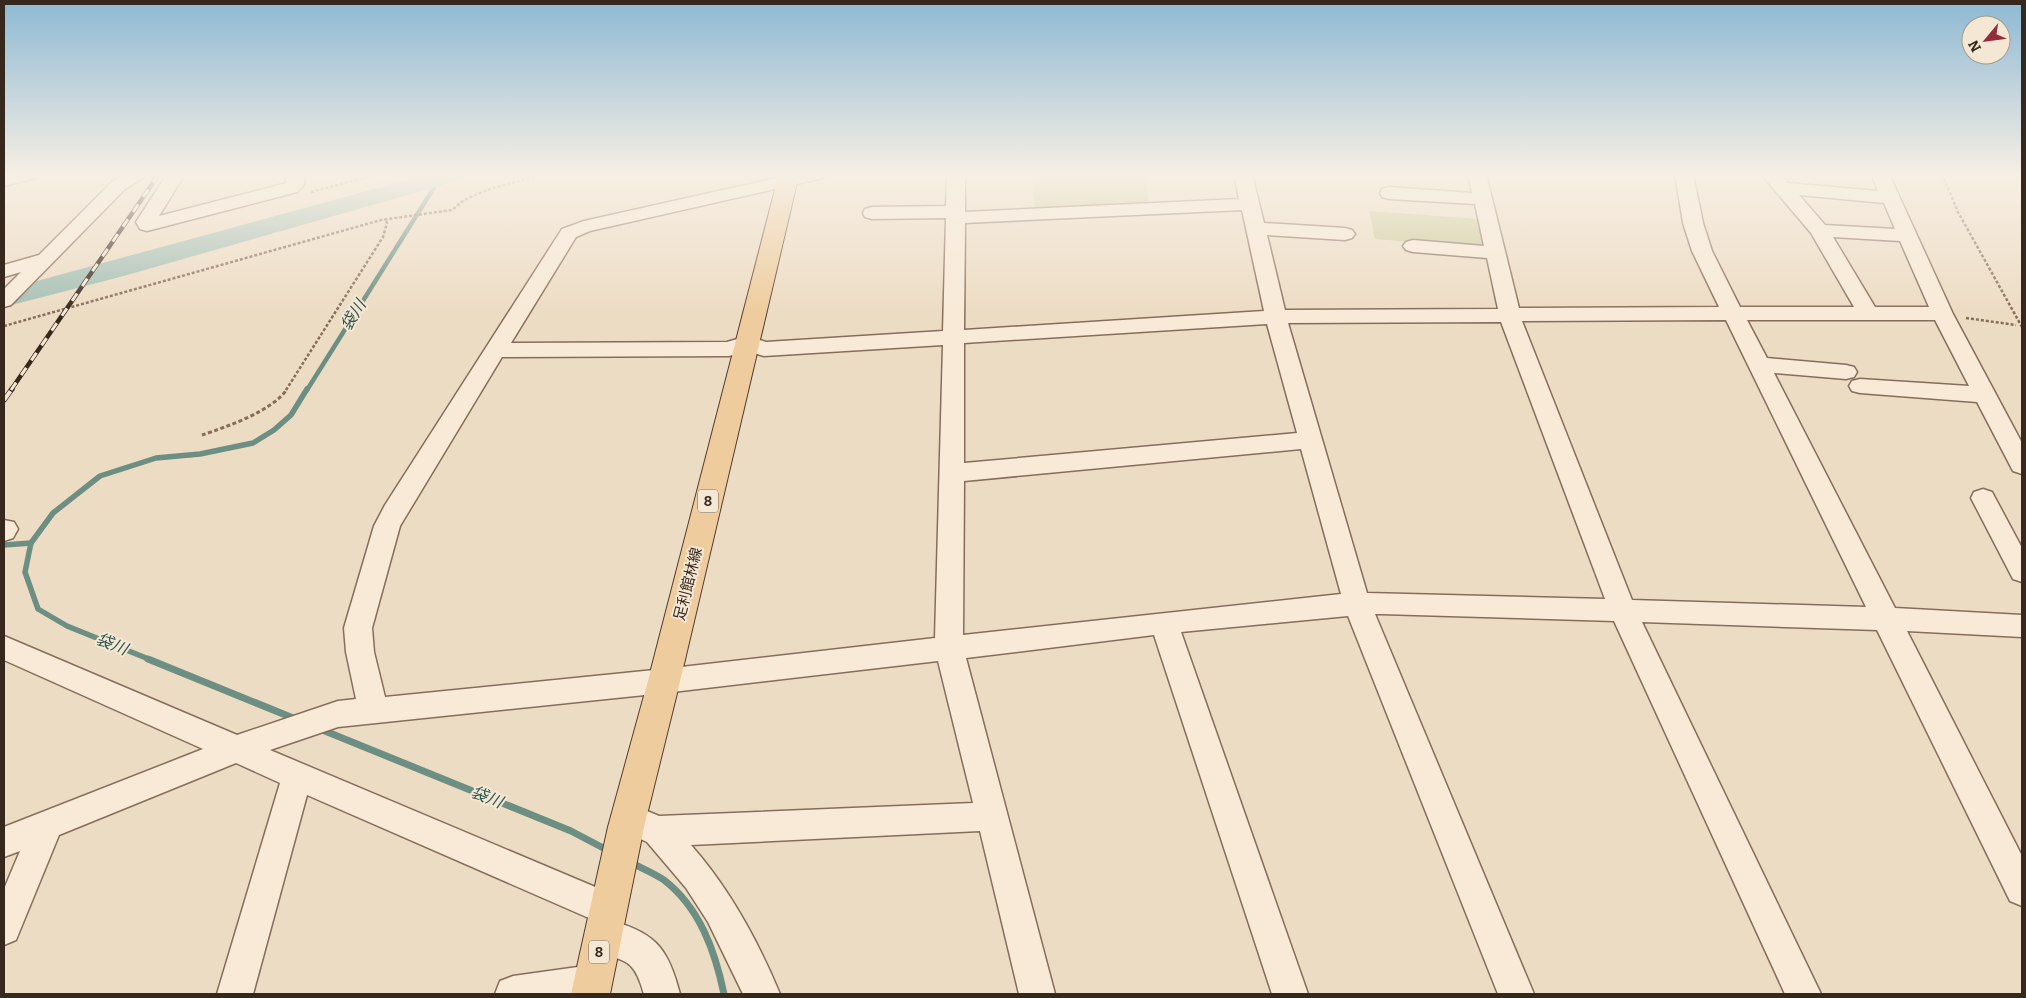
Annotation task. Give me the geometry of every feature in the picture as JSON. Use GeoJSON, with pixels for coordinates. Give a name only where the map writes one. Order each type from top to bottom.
{"type":"FeatureCollection","features":[{"type":"Feature","properties":{"kind":"main road","name":"足利館林線"},"geometry":{"type":"LineString","coordinates":[[591,989],[606,915],[637,825],[664,681],[777,221]]}},
{"type":"Feature","properties":{"kind":"street"},"geometry":{"type":"LineString","coordinates":[[4,302],[84,221]]}},
{"type":"Feature","properties":{"kind":"street"},"geometry":{"type":"LineString","coordinates":[[147,221],[147,226],[167,221]]}},
{"type":"Feature","properties":{"kind":"street"},"geometry":{"type":"LineString","coordinates":[[373,709],[360,652],[358,628],[386,526],[494,350],[569,233],[610,221]]}},
{"type":"Feature","properties":{"kind":"street"},"geometry":{"type":"LineString","coordinates":[[956,221],[949,648],[1036,994]]}},
{"type":"Feature","properties":{"kind":"street"},"geometry":{"type":"LineString","coordinates":[[1254,221],[1276,317],[1357,604],[1516,994]]}},
{"type":"Feature","properties":{"kind":"street"},"geometry":{"type":"LineString","coordinates":[[1276,221],[1345,234]]}},
{"type":"Feature","properties":{"kind":"street"},"geometry":{"type":"LineString","coordinates":[[1487,221],[1509,315],[1560,452],[1623,611],[1697,773],[1802,994]]}},
{"type":"Feature","properties":{"kind":"street"},"geometry":{"type":"LineString","coordinates":[[1693,221],[1696,236],[2022,890]]}},
{"type":"Feature","properties":{"kind":"street"},"geometry":{"type":"LineString","coordinates":[[1812,221],[1868,313]]}},
{"type":"Feature","properties":{"kind":"street"},"geometry":{"type":"LineString","coordinates":[[1900,221],[1942,314],[2022,465]]}},
{"type":"Feature","properties":{"kind":"street"},"geometry":{"type":"LineString","coordinates":[[1819,230],[1907,236]]}},
{"type":"Feature","properties":{"kind":"street"},"geometry":{"type":"LineString","coordinates":[[1412,246],[1495,253]]}},
{"type":"Feature","properties":{"kind":"street"},"geometry":{"type":"LineString","coordinates":[[4,271],[43,262]]}},
{"type":"Feature","properties":{"kind":"street"},"geometry":{"type":"LineString","coordinates":[[494,350],[730,349],[746,343],[764,348],[1276,317],[1734,313],[1942,314]]}},
{"type":"Feature","properties":{"kind":"street"},"geometry":{"type":"LineString","coordinates":[[1759,364],[1852,379],[1984,395]]}},
{"type":"Feature","properties":{"kind":"street"},"geometry":{"type":"LineString","coordinates":[[951,474],[1311,440]]}},
{"type":"Feature","properties":{"kind":"street"},"geometry":{"type":"LineString","coordinates":[[1983,498],[2022,572]]}},
{"type":"Feature","properties":{"kind":"street"},"geometry":{"type":"LineString","coordinates":[[4,842],[251,744],[338,714],[664,681],[1164,623],[1381,603],[2022,626]]}},
{"type":"Feature","properties":{"kind":"street"},"geometry":{"type":"LineString","coordinates":[[1164,623],[1290,994]]}},
{"type":"Feature","properties":{"kind":"street"},"geometry":{"type":"LineString","coordinates":[[4,647],[251,744],[297,776],[606,915],[624,940],[638,946],[656,973],[662,994]]}},
{"type":"Feature","properties":{"kind":"street"},"geometry":{"type":"LineString","coordinates":[[235,994],[297,776]]}},
{"type":"Feature","properties":{"kind":"street"},"geometry":{"type":"LineString","coordinates":[[637,825],[991,815]]}},
{"type":"Feature","properties":{"kind":"street"},"geometry":{"type":"LineString","coordinates":[[637,825],[698,877],[720,910],[762,994]]}},
{"type":"Feature","properties":{"kind":"street"},"geometry":{"type":"LineString","coordinates":[[4,928],[47,826]]}},
{"type":"Feature","properties":{"kind":"street"},"geometry":{"type":"LineString","coordinates":[[513,994],[591,989]]}},
{"type":"Feature","properties":{"kind":"path"},"geometry":{"type":"LineString","coordinates":[[4,326],[379,221]]}},
{"type":"Feature","properties":{"kind":"path"},"geometry":{"type":"LineString","coordinates":[[202,435],[227,427],[268,406],[282,396],[383,237],[386,221]]}},
{"type":"Feature","properties":{"kind":"path"},"geometry":{"type":"LineString","coordinates":[[1963,221],[2022,327]]}},
{"type":"Feature","properties":{"kind":"path"},"geometry":{"type":"LineString","coordinates":[[1972,319],[2016,326]]}},
{"type":"Feature","properties":{"kind":"green space"},"geometry":{"type":"Polygon","coordinates":[[[1371,221],[1479,221],[1486,248],[1375,239],[1371,221]]]}},
{"type":"Feature","properties":{"kind":"waterway","name":"袋川"},"geometry":{"type":"LineString","coordinates":[[4,299],[289,221]]}},
{"type":"Feature","properties":{"kind":"waterway","name":"袋川"},"geometry":{"type":"LineString","coordinates":[[307,390],[413,221]]}},
{"type":"Feature","properties":{"kind":"waterway","name":"袋川"},"geometry":{"type":"LineString","coordinates":[[31,543],[53,513],[100,476],[156,458],[200,454],[253,443],[274,430],[291,415],[307,389]]}},
{"type":"Feature","properties":{"kind":"waterway"},"geometry":{"type":"LineString","coordinates":[[4,545],[31,543]]}},
{"type":"Feature","properties":{"kind":"waterway","name":"袋川"},"geometry":{"type":"LineString","coordinates":[[31,543],[25,572],[38,609],[67,626],[151,660]]}},
{"type":"Feature","properties":{"kind":"waterway","name":"袋川"},"geometry":{"type":"LineString","coordinates":[[148,659],[298,720]]}},
{"type":"Feature","properties":{"kind":"waterway","name":"袋川"},"geometry":{"type":"LineString","coordinates":[[320,729],[571,831],[609,851]]}},
{"type":"Feature","properties":{"kind":"waterway","name":"袋川"},"geometry":{"type":"LineString","coordinates":[[630,862],[664,880],[677,891],[687,904],[711,946],[724,994]]}},
{"type":"Feature","properties":{"kind":"railway"},"geometry":{"type":"LineString","coordinates":[[11,390],[127,221]]}},
{"type":"Feature","properties":{"kind":"railway"},"geometry":{"type":"LineString","coordinates":[[4,400],[12,389]]}}]}
